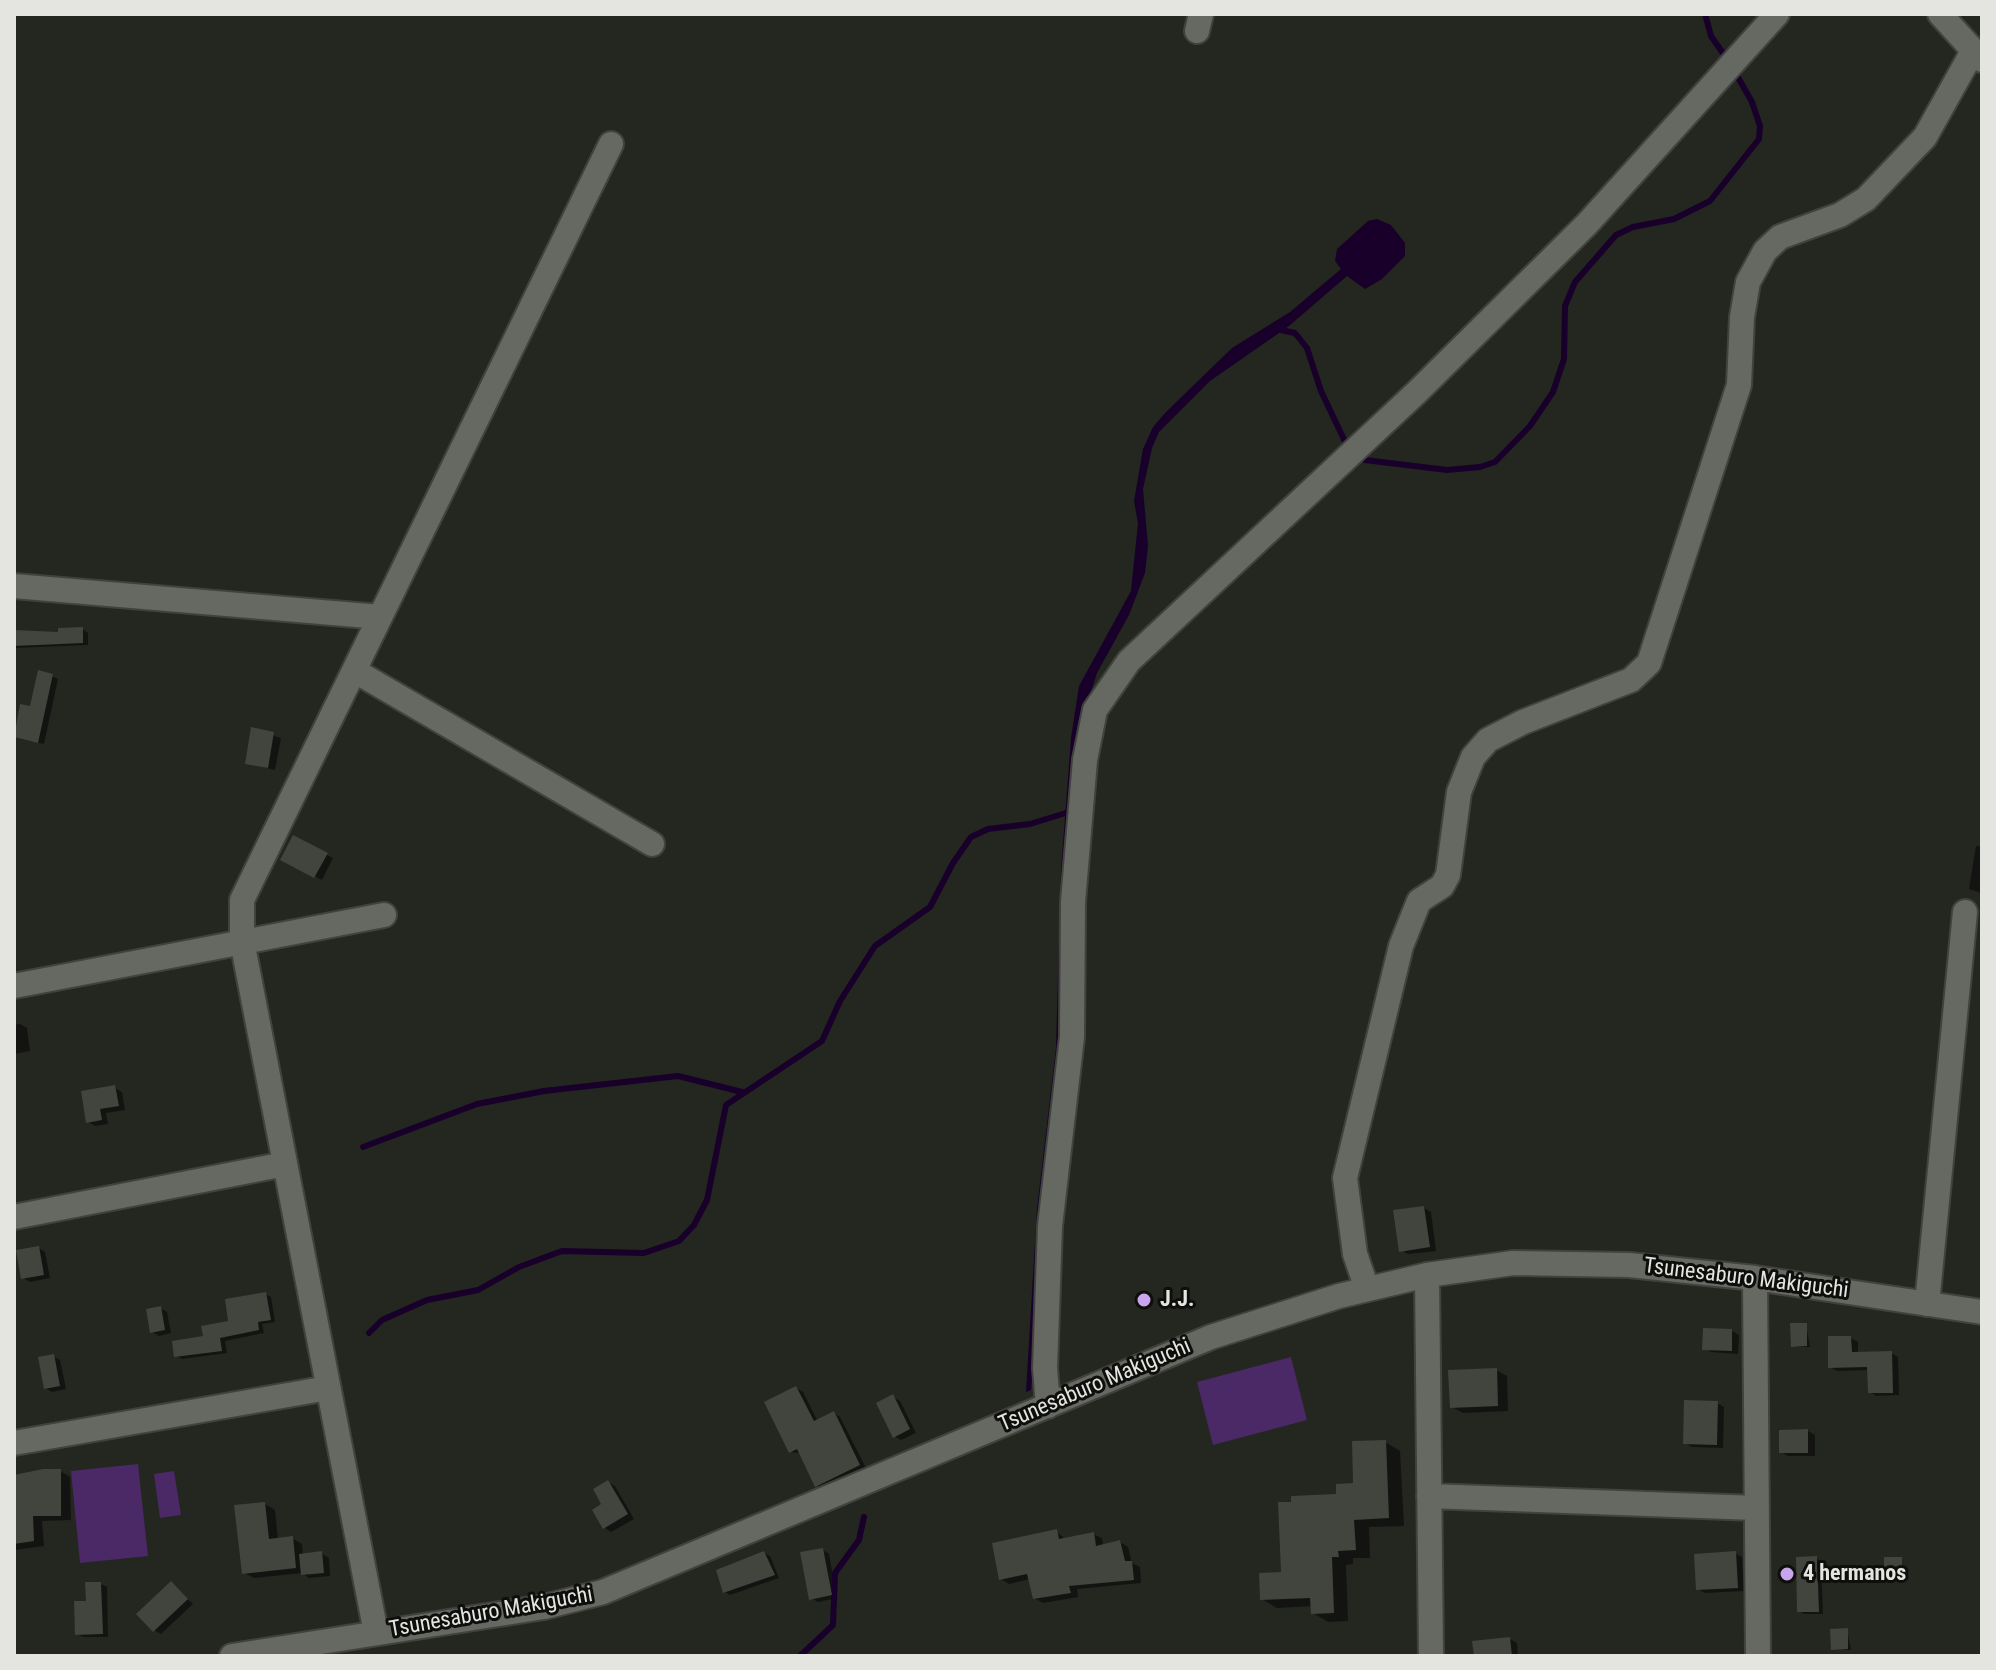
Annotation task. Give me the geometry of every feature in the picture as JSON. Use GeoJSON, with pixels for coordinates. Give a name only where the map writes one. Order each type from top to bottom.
{"type":"FeatureCollection","features":[{"type":"Feature","properties":{"kind":"street"},"geometry":{"type":"LineString","coordinates":[[1048,1406],[1045,1368],[1050,1226],[1072,1037],[1073,902],[1085,760],[1095,710],[1129,661],[1416,393],[1587,224],[1777,14]]}},
{"type":"Feature","properties":{"kind":"street"},"geometry":{"type":"LineString","coordinates":[[1367,1289],[1355,1254],[1345,1178],[1408,921],[1419,901],[1442,886],[1448,875],[1459,792],[1473,757],[1488,740],[1523,722],[1606,691],[1643,671],[1649,663],[1739,385],[1742,317],[1748,282],[1765,251],[1780,237],[1840,215],[1866,199],[1925,137],[1978,56],[1940,14]]}},
{"type":"Feature","properties":{"kind":"street"},"geometry":{"type":"LineString","coordinates":[[376,1633],[242,941],[242,900],[611,144]]}},
{"type":"Feature","properties":{"kind":"street"},"geometry":{"type":"LineString","coordinates":[[14,586],[380,617]]}},
{"type":"Feature","properties":{"kind":"street"},"geometry":{"type":"LineString","coordinates":[[355,671],[652,844]]}},
{"type":"Feature","properties":{"kind":"street"},"geometry":{"type":"LineString","coordinates":[[1927,1304],[1965,912]]}},
{"type":"Feature","properties":{"kind":"street"},"geometry":{"type":"LineString","coordinates":[[14,986],[384,915]]}},
{"type":"Feature","properties":{"kind":"street"},"geometry":{"type":"LineString","coordinates":[[14,1217],[285,1164]]}},
{"type":"Feature","properties":{"kind":"street","name":"Tsunesaburo Makiguchi"},"geometry":{"type":"LineString","coordinates":[[232,1656],[307,1650],[376,1633],[544,1607],[603,1592],[1211,1337],[1367,1289],[1427,1275],[1513,1263],[1584,1263],[1755,1278],[1982,1312]]}},
{"type":"Feature","properties":{"kind":"street"},"geometry":{"type":"LineString","coordinates":[[1427,1275],[1431,1656]]}},
{"type":"Feature","properties":{"kind":"street"},"geometry":{"type":"LineString","coordinates":[[1755,1278],[1758,1656]]}},
{"type":"Feature","properties":{"kind":"street"},"geometry":{"type":"LineString","coordinates":[[14,1443],[328,1388]]}},
{"type":"Feature","properties":{"kind":"street"},"geometry":{"type":"LineString","coordinates":[[1429,1496],[1756,1508]]}},
{"type":"Feature","properties":{"kind":"shaded area"},"geometry":{"type":"Polygon","coordinates":[[[1377,219],[1391,225],[1405,243],[1405,256],[1382,279],[1365,289],[1347,276],[1289,326],[1210,381],[1159,432],[1152,448],[1143,489],[1148,546],[1145,573],[1129,615],[1097,673],[1077,735],[1066,1011],[1031,1390],[1026,1392],[1037,1209],[1056,1048],[1061,870],[1071,738],[1079,686],[1131,591],[1138,523],[1134,501],[1143,449],[1153,427],[1166,412],[1232,348],[1290,312],[1341,269],[1335,261],[1337,249],[1368,221],[1377,219]]]}},
{"type":"Feature","properties":{"kind":"shaded area"},"geometry":{"type":"Polygon","coordinates":[[[1291,1357],[1307,1420],[1213,1445],[1197,1382],[1291,1357]]]}},
{"type":"Feature","properties":{"kind":"shaded area"},"geometry":{"type":"Polygon","coordinates":[[[138,1464],[148,1556],[80,1563],[71,1471],[138,1464]]]}},
{"type":"Feature","properties":{"kind":"shaded area"},"geometry":{"type":"Polygon","coordinates":[[[174,1471],[181,1515],[160,1518],[154,1474],[174,1471]]]}},
{"type":"Feature","properties":{"kind":"building"},"geometry":{"type":"Polygon","coordinates":[[[83,627],[83,643],[14,646],[14,630],[58,632],[58,628],[83,627]]]}},
{"type":"Feature","properties":{"kind":"building"},"geometry":{"type":"Polygon","coordinates":[[[38,670],[53,674],[38,743],[14,737],[20,704],[30,706],[38,670]]]}},
{"type":"Feature","properties":{"kind":"building"},"geometry":{"type":"Polygon","coordinates":[[[251,727],[274,732],[268,768],[245,764],[251,727]]]}},
{"type":"Feature","properties":{"kind":"building"},"geometry":{"type":"Polygon","coordinates":[[[293,835],[328,853],[314,878],[280,860],[293,835]]]}},
{"type":"Feature","properties":{"kind":"building"},"geometry":{"type":"Polygon","coordinates":[[[115,1085],[119,1106],[100,1109],[102,1120],[86,1123],[81,1091],[115,1085]]]}},
{"type":"Feature","properties":{"kind":"building"},"geometry":{"type":"Polygon","coordinates":[[[1424,1206],[1430,1247],[1399,1252],[1393,1210],[1424,1206]]]}},
{"type":"Feature","properties":{"kind":"building"},"geometry":{"type":"Polygon","coordinates":[[[39,1246],[44,1275],[21,1279],[16,1250],[39,1246]]]}},
{"type":"Feature","properties":{"kind":"building"},"geometry":{"type":"Polygon","coordinates":[[[266,1292],[271,1320],[258,1322],[259,1330],[220,1338],[222,1351],[174,1357],[172,1341],[203,1336],[201,1326],[228,1321],[225,1299],[266,1292]]]}},
{"type":"Feature","properties":{"kind":"building"},"geometry":{"type":"Polygon","coordinates":[[[161,1306],[165,1330],[150,1333],[146,1309],[161,1306]]]}},
{"type":"Feature","properties":{"kind":"building"},"geometry":{"type":"Polygon","coordinates":[[[1790,1323],[1807,1323],[1807,1346],[1791,1347],[1790,1323]]]}},
{"type":"Feature","properties":{"kind":"building"},"geometry":{"type":"Polygon","coordinates":[[[1703,1328],[1732,1329],[1732,1351],[1702,1350],[1703,1328]]]}},
{"type":"Feature","properties":{"kind":"building"},"geometry":{"type":"Polygon","coordinates":[[[1828,1336],[1851,1336],[1852,1352],[1892,1351],[1893,1393],[1868,1393],[1867,1367],[1828,1368],[1828,1336]]]}},
{"type":"Feature","properties":{"kind":"building"},"geometry":{"type":"Polygon","coordinates":[[[54,1354],[60,1386],[44,1389],[38,1357],[54,1354]]]}},
{"type":"Feature","properties":{"kind":"building"},"geometry":{"type":"Polygon","coordinates":[[[1497,1368],[1498,1406],[1450,1408],[1448,1370],[1497,1368]]]}},
{"type":"Feature","properties":{"kind":"building"},"geometry":{"type":"Polygon","coordinates":[[[796,1386],[814,1421],[834,1411],[860,1465],[815,1487],[797,1449],[789,1453],[764,1402],[796,1386]]]}},
{"type":"Feature","properties":{"kind":"building"},"geometry":{"type":"Polygon","coordinates":[[[893,1394],[910,1429],[893,1438],[876,1403],[893,1394]]]}},
{"type":"Feature","properties":{"kind":"building"},"geometry":{"type":"Polygon","coordinates":[[[1684,1400],[1718,1401],[1717,1445],[1683,1444],[1684,1400]]]}},
{"type":"Feature","properties":{"kind":"building"},"geometry":{"type":"Polygon","coordinates":[[[1808,1429],[1808,1453],[1779,1453],[1779,1430],[1808,1429]]]}},
{"type":"Feature","properties":{"kind":"building"},"geometry":{"type":"Polygon","coordinates":[[[1386,1440],[1389,1518],[1354,1520],[1356,1550],[1338,1551],[1339,1557],[1332,1557],[1334,1613],[1311,1614],[1310,1598],[1260,1600],[1259,1573],[1281,1572],[1278,1502],[1291,1502],[1291,1496],[1336,1494],[1336,1484],[1353,1483],[1352,1441],[1386,1440]]]}},
{"type":"Feature","properties":{"kind":"building"},"geometry":{"type":"Polygon","coordinates":[[[61,1469],[61,1516],[33,1516],[34,1541],[14,1544],[14,1475],[61,1469]]]}},
{"type":"Feature","properties":{"kind":"building"},"geometry":{"type":"Polygon","coordinates":[[[608,1480],[628,1514],[603,1529],[592,1510],[601,1504],[593,1489],[608,1480]]]}},
{"type":"Feature","properties":{"kind":"building"},"geometry":{"type":"Polygon","coordinates":[[[265,1502],[269,1539],[293,1536],[296,1568],[242,1574],[234,1505],[265,1502]]]}},
{"type":"Feature","properties":{"kind":"building"},"geometry":{"type":"Polygon","coordinates":[[[1057,1529],[1059,1539],[1094,1532],[1096,1546],[1120,1540],[1125,1561],[1132,1561],[1134,1580],[1069,1586],[1071,1593],[1033,1599],[1027,1574],[999,1580],[992,1543],[1057,1529]]]}},
{"type":"Feature","properties":{"kind":"building"},"geometry":{"type":"Polygon","coordinates":[[[823,1548],[832,1595],[809,1600],[800,1552],[823,1548]]]}},
{"type":"Feature","properties":{"kind":"building"},"geometry":{"type":"Polygon","coordinates":[[[322,1551],[324,1573],[301,1575],[299,1554],[322,1551]]]}},
{"type":"Feature","properties":{"kind":"building"},"geometry":{"type":"Polygon","coordinates":[[[764,1551],[775,1575],[723,1593],[716,1570],[764,1551]]]}},
{"type":"Feature","properties":{"kind":"building"},"geometry":{"type":"Polygon","coordinates":[[[1736,1551],[1738,1588],[1696,1590],[1694,1554],[1736,1551]]]}},
{"type":"Feature","properties":{"kind":"building"},"geometry":{"type":"Polygon","coordinates":[[[1817,1556],[1819,1612],[1797,1612],[1796,1557],[1817,1556]]]}},
{"type":"Feature","properties":{"kind":"building"},"geometry":{"type":"Polygon","coordinates":[[[1884,1557],[1902,1557],[1902,1581],[1884,1581],[1884,1557]]]}},
{"type":"Feature","properties":{"kind":"building"},"geometry":{"type":"Polygon","coordinates":[[[171,1581],[188,1599],[153,1632],[136,1614],[171,1581]]]}},
{"type":"Feature","properties":{"kind":"building"},"geometry":{"type":"Polygon","coordinates":[[[85,1582],[101,1582],[103,1634],[75,1635],[74,1601],[86,1601],[85,1582]]]}},
{"type":"Feature","properties":{"kind":"building"},"geometry":{"type":"Polygon","coordinates":[[[1848,1628],[1848,1649],[1831,1650],[1830,1629],[1848,1628]]]}},
{"type":"Feature","properties":{"kind":"building"},"geometry":{"type":"Polygon","coordinates":[[[1510,1637],[1512,1656],[1474,1656],[1472,1641],[1510,1637]]]}},
{"type":"Feature","properties":{"kind":"waterway"},"geometry":{"type":"LineString","coordinates":[[1705,14],[1711,36],[1727,59]]}},
{"type":"Feature","properties":{"kind":"waterway"},"geometry":{"type":"LineString","coordinates":[[1358,456],[1365,460],[1447,470],[1480,467],[1495,462],[1530,426],[1553,392],[1564,359],[1565,306],[1575,282],[1616,235],[1633,227],[1674,219],[1710,201],[1759,139],[1760,126],[1752,102],[1735,72]]}},
{"type":"Feature","properties":{"kind":"waterway"},"geometry":{"type":"LineString","coordinates":[[1276,329],[1295,333],[1307,348],[1321,391],[1349,450]]}},
{"type":"Feature","properties":{"kind":"waterway"},"geometry":{"type":"LineString","coordinates":[[369,1333],[382,1320],[427,1300],[478,1290],[519,1267],[562,1251],[644,1253],[679,1241],[694,1225],[707,1200],[726,1105],[822,1041],[840,1001],[875,946],[930,907],[971,837],[988,829],[1030,824],[1069,812]]}},
{"type":"Feature","properties":{"kind":"waterway"},"geometry":{"type":"LineString","coordinates":[[363,1147],[477,1104],[544,1091],[678,1076],[742,1092]]}},
{"type":"Feature","properties":{"kind":"waterway"},"geometry":{"type":"LineString","coordinates":[[800,1656],[833,1625],[835,1573],[859,1540],[864,1517]]}},
{"type":"Feature","properties":{"kind":"place","name":"J.J."},"geometry":{"type":"Point","coordinates":[1144,1300]}},
{"type":"Feature","properties":{"kind":"place","name":"4 hermanos"},"geometry":{"type":"Point","coordinates":[1787,1574]}}]}
